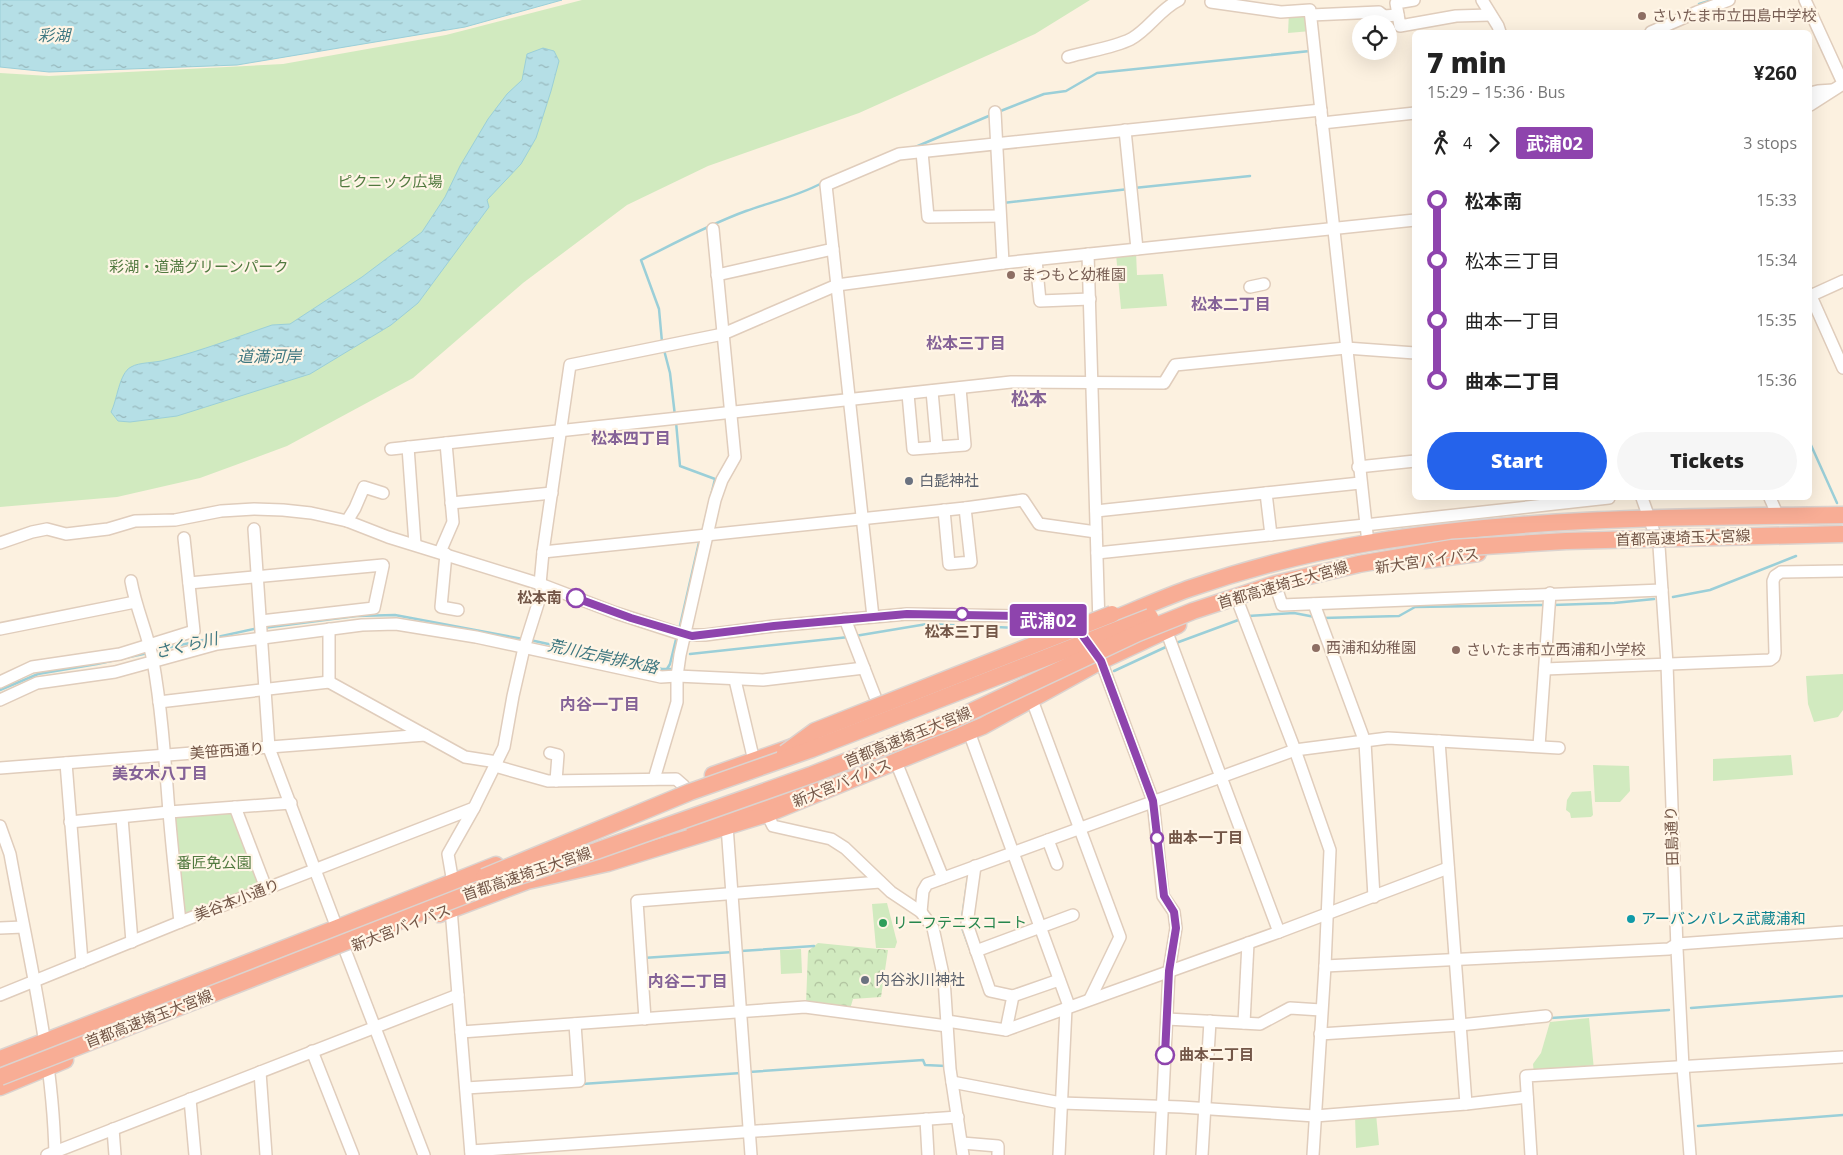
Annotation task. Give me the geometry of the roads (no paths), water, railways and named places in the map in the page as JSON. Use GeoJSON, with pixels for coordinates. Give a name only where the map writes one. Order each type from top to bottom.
{"type":"FeatureCollection","features":[{"type":"Feature","properties":{"kind":"highway","name":"新大宮バイパス"},"geometry":{"type":"LineString","coordinates":[[0,1059],[453,883],[684,786],[754,761],[1080,632],[1232,575],[1293,559],[1368,543],[1487,527],[1650,519],[1843,515]]}},
{"type":"Feature","properties":{"kind":"highway","name":"首都高速埼玉大宮線"},"geometry":{"type":"LineString","coordinates":[[0,1067],[492,874],[690,792],[774,762],[1234,586],[1314,563],[1452,539],[1502,534],[1843,523]]}},
{"type":"Feature","properties":{"kind":"highway","name":"首都高速埼玉大宮線"},"geometry":{"type":"LineString","coordinates":[[0,1077],[494,884],[596,851],[811,776],[951,720],[1138,633],[1193,611],[1266,587],[1316,573],[1404,555],[1452,548],[1503,544],[1843,534]]}},
{"type":"Feature","properties":{"kind":"highway","name":"新大宮バイパス"},"geometry":{"type":"LineString","coordinates":[[0,1087],[451,909],[527,882],[608,863],[767,814],[976,729],[1101,661],[1170,640],[1242,612],[1276,590],[1389,564],[1492,552],[1843,540]]}},
{"type":"Feature","properties":{"kind":"highway"},"geometry":{"type":"LineString","coordinates":[[774,762],[815,731],[1162,593],[1188,590]]}},
{"type":"Feature","properties":{"kind":"highway"},"geometry":{"type":"LineString","coordinates":[[596,851],[667,834],[815,784],[966,725],[976,729]]}},
{"type":"Feature","properties":{"kind":"street"},"geometry":{"type":"LineString","coordinates":[[1068,57],[1115,45],[1131,38],[1179,0]]}},
{"type":"Feature","properties":{"kind":"street"},"geometry":{"type":"LineString","coordinates":[[1414,0],[1396,3],[1400,26],[1456,16],[1490,15]]}},
{"type":"Feature","properties":{"kind":"street"},"geometry":{"type":"LineString","coordinates":[[1482,0],[1499,30]]}},
{"type":"Feature","properties":{"kind":"street"},"geometry":{"type":"LineString","coordinates":[[1656,30],[1729,0]]}},
{"type":"Feature","properties":{"kind":"street"},"geometry":{"type":"LineString","coordinates":[[1805,0],[1840,86]]}},
{"type":"Feature","properties":{"kind":"street"},"geometry":{"type":"LineString","coordinates":[[1211,2],[1281,12],[1310,10],[1358,467],[1368,543]]}},
{"type":"Feature","properties":{"kind":"street"},"geometry":{"type":"LineString","coordinates":[[1311,15],[1379,12],[1384,16],[1398,15]]}},
{"type":"Feature","properties":{"kind":"street"},"geometry":{"type":"LineString","coordinates":[[1812,92],[1840,86]]}},
{"type":"Feature","properties":{"kind":"street"},"geometry":{"type":"LineString","coordinates":[[1812,105],[1840,86]]}},
{"type":"Feature","properties":{"kind":"street"},"geometry":{"type":"LineString","coordinates":[[873,617],[826,185],[900,154],[1321,110]]}},
{"type":"Feature","properties":{"kind":"street"},"geometry":{"type":"LineString","coordinates":[[995,112],[1003,263]]}},
{"type":"Feature","properties":{"kind":"street"},"geometry":{"type":"LineString","coordinates":[[1322,123],[1412,113]]}},
{"type":"Feature","properties":{"kind":"street"},"geometry":{"type":"LineString","coordinates":[[1125,130],[1136,249]]}},
{"type":"Feature","properties":{"kind":"street"},"geometry":{"type":"LineString","coordinates":[[922,152],[928,217],[1000,216]]}},
{"type":"Feature","properties":{"kind":"street"},"geometry":{"type":"LineString","coordinates":[[453,883],[448,854],[474,808],[504,746],[513,696],[526,643],[542,591],[540,584],[543,552],[570,365],[723,334],[837,285],[1003,263],[1412,220]]}},
{"type":"Feature","properties":{"kind":"street"},"geometry":{"type":"LineString","coordinates":[[654,780],[677,702],[680,633],[703,536],[722,480],[735,457],[713,229]]}},
{"type":"Feature","properties":{"kind":"street"},"geometry":{"type":"LineString","coordinates":[[717,275],[833,249]]}},
{"type":"Feature","properties":{"kind":"street"},"geometry":{"type":"LineString","coordinates":[[1088,254],[1099,625]]}},
{"type":"Feature","properties":{"kind":"street"},"geometry":{"type":"LineString","coordinates":[[1036,260],[1040,301],[1090,299]]}},
{"type":"Feature","properties":{"kind":"street"},"geometry":{"type":"LineString","coordinates":[[1812,294],[1843,282]]}},
{"type":"Feature","properties":{"kind":"street"},"geometry":{"type":"LineString","coordinates":[[1250,288],[1264,284]]}},
{"type":"Feature","properties":{"kind":"street"},"geometry":{"type":"LineString","coordinates":[[1812,299],[1843,368]]}},
{"type":"Feature","properties":{"kind":"street"},"geometry":{"type":"LineString","coordinates":[[392,449],[1011,382],[1092,381],[1164,383],[1175,366],[1346,348],[1412,352]]}},
{"type":"Feature","properties":{"kind":"street"},"geometry":{"type":"LineString","coordinates":[[908,394],[913,449],[965,445],[960,388]]}},
{"type":"Feature","properties":{"kind":"street"},"geometry":{"type":"LineString","coordinates":[[932,391],[937,447]]}},
{"type":"Feature","properties":{"kind":"street"},"geometry":{"type":"LineString","coordinates":[[446,443],[453,522],[443,553],[441,607],[458,610]]}},
{"type":"Feature","properties":{"kind":"street"},"geometry":{"type":"LineString","coordinates":[[408,447],[415,544]]}},
{"type":"Feature","properties":{"kind":"street"},"geometry":{"type":"LineString","coordinates":[[1358,467],[1412,461]]}},
{"type":"Feature","properties":{"kind":"street"},"geometry":{"type":"LineString","coordinates":[[1096,511],[1360,483]]}},
{"type":"Feature","properties":{"kind":"street"},"geometry":{"type":"LineString","coordinates":[[347,521],[364,487],[384,493]]}},
{"type":"Feature","properties":{"kind":"street"},"geometry":{"type":"LineString","coordinates":[[451,503],[552,493]]}},
{"type":"Feature","properties":{"kind":"street"},"geometry":{"type":"LineString","coordinates":[[1266,493],[1271,535]]}},
{"type":"Feature","properties":{"kind":"street"},"geometry":{"type":"LineString","coordinates":[[543,552],[965,508],[1023,500],[1039,524],[1096,532]]}},
{"type":"Feature","properties":{"kind":"street"},"geometry":{"type":"LineString","coordinates":[[1097,552],[1365,525],[1537,501],[1561,500]]}},
{"type":"Feature","properties":{"kind":"street","name":"田島通り"},"geometry":{"type":"LineString","coordinates":[[1643,500],[1659,546],[1667,664],[1683,1067],[1690,1155]]}},
{"type":"Feature","properties":{"kind":"street"},"geometry":{"type":"LineString","coordinates":[[1771,500],[1778,516]]}},
{"type":"Feature","properties":{"kind":"street"},"geometry":{"type":"LineString","coordinates":[[944,510],[949,564],[964,563],[971,562],[965,508]]}},
{"type":"Feature","properties":{"kind":"street"},"geometry":{"type":"LineString","coordinates":[[0,543],[32,532],[48,529],[66,534],[108,529],[135,521],[175,520],[221,511],[284,510],[311,513],[347,521],[388,539],[415,544],[540,584],[616,613],[680,633],[705,635],[774,626],[907,614],[1022,616],[1050,620],[1080,632],[1101,661],[1153,801],[1164,896],[1174,912],[1176,928],[1169,971],[1160,1155]]}},
{"type":"Feature","properties":{"kind":"street"},"geometry":{"type":"LineString","coordinates":[[254,529],[269,748],[337,928]]}},
{"type":"Feature","properties":{"kind":"street"},"geometry":{"type":"LineString","coordinates":[[0,700],[37,684],[115,672],[194,631],[184,538]]}},
{"type":"Feature","properties":{"kind":"street"},"geometry":{"type":"LineString","coordinates":[[0,682],[32,667],[120,654],[151,653],[217,644],[261,628],[374,608],[383,565],[189,583]]}},
{"type":"Feature","properties":{"kind":"street"},"geometry":{"type":"LineString","coordinates":[[1545,669],[1772,659],[1775,653],[1775,576],[1782,572],[1843,571]]}},
{"type":"Feature","properties":{"kind":"street"},"geometry":{"type":"LineString","coordinates":[[130,581],[151,653],[159,702],[166,755],[169,812],[180,922]]}},
{"type":"Feature","properties":{"kind":"street"},"geometry":{"type":"LineString","coordinates":[[1276,590],[1282,605],[1662,590]]}},
{"type":"Feature","properties":{"kind":"street"},"geometry":{"type":"LineString","coordinates":[[1539,746],[1550,594]]}},
{"type":"Feature","properties":{"kind":"street"},"geometry":{"type":"LineString","coordinates":[[0,628],[135,602]]}},
{"type":"Feature","properties":{"kind":"street"},"geometry":{"type":"LineString","coordinates":[[1314,604],[1365,742],[1374,897]]}},
{"type":"Feature","properties":{"kind":"street"},"geometry":{"type":"LineString","coordinates":[[1242,612],[1295,750],[1330,850],[1313,1155]]}},
{"type":"Feature","properties":{"kind":"street"},"geometry":{"type":"LineString","coordinates":[[845,619],[881,712]]}},
{"type":"Feature","properties":{"kind":"street"},"geometry":{"type":"LineString","coordinates":[[1042,648],[1055,634],[1050,620]]}},
{"type":"Feature","properties":{"kind":"street"},"geometry":{"type":"LineString","coordinates":[[261,628],[329,629],[362,625],[396,624],[526,643],[661,677],[678,671],[735,680],[764,680],[864,668]]}},
{"type":"Feature","properties":{"kind":"street"},"geometry":{"type":"LineString","coordinates":[[329,629],[329,682]]}},
{"type":"Feature","properties":{"kind":"street"},"geometry":{"type":"LineString","coordinates":[[1170,640],[1279,932]]}},
{"type":"Feature","properties":{"kind":"street"},"geometry":{"type":"LineString","coordinates":[[735,680],[754,761]]}},
{"type":"Feature","properties":{"kind":"street"},"geometry":{"type":"LineString","coordinates":[[159,702],[329,682],[465,757],[496,764],[548,781],[676,779],[684,786]]}},
{"type":"Feature","properties":{"kind":"street"},"geometry":{"type":"LineString","coordinates":[[1032,700],[1120,937],[1090,999]]}},
{"type":"Feature","properties":{"kind":"street"},"geometry":{"type":"LineString","coordinates":[[976,729],[1013,852],[1067,1007],[1059,1155]]}},
{"type":"Feature","properties":{"kind":"street","name":"美笹西通り"},"geometry":{"type":"LineString","coordinates":[[0,768],[425,735]]}},
{"type":"Feature","properties":{"kind":"street"},"geometry":{"type":"LineString","coordinates":[[921,912],[923,890],[927,884],[1295,750],[1388,738],[1559,748]]}},
{"type":"Feature","properties":{"kind":"street"},"geometry":{"type":"LineString","coordinates":[[1439,741],[1466,1104]]}},
{"type":"Feature","properties":{"kind":"street"},"geometry":{"type":"LineString","coordinates":[[550,753],[558,755],[556,781]]}},
{"type":"Feature","properties":{"kind":"street"},"geometry":{"type":"LineString","coordinates":[[896,762],[943,878]]}},
{"type":"Feature","properties":{"kind":"street"},"geometry":{"type":"LineString","coordinates":[[66,763],[82,962]]}},
{"type":"Feature","properties":{"kind":"street"},"geometry":{"type":"LineString","coordinates":[[70,822],[291,803]]}},
{"type":"Feature","properties":{"kind":"street"},"geometry":{"type":"LineString","coordinates":[[235,807],[266,888]]}},
{"type":"Feature","properties":{"kind":"street","name":"美谷本小通り"},"geometry":{"type":"LineString","coordinates":[[0,995],[266,888],[474,808]]}},
{"type":"Feature","properties":{"kind":"street"},"geometry":{"type":"LineString","coordinates":[[767,814],[773,826],[831,839],[846,848],[891,892],[921,912],[933,928],[944,978],[952,1082],[963,1155]]}},
{"type":"Feature","properties":{"kind":"street"},"geometry":{"type":"LineString","coordinates":[[122,818],[132,942]]}},
{"type":"Feature","properties":{"kind":"street"},"geometry":{"type":"LineString","coordinates":[[0,826],[10,854],[46,1042],[49,1067],[52,1154],[458,995]]}},
{"type":"Feature","properties":{"kind":"street"},"geometry":{"type":"LineString","coordinates":[[727,826],[751,1155]]}},
{"type":"Feature","properties":{"kind":"street"},"geometry":{"type":"LineString","coordinates":[[1048,840],[1057,864]]}},
{"type":"Feature","properties":{"kind":"street"},"geometry":{"type":"LineString","coordinates":[[975,866],[966,924],[990,991],[1013,996],[1059,980]]}},
{"type":"Feature","properties":{"kind":"street"},"geometry":{"type":"LineString","coordinates":[[461,1032],[805,1008],[1006,1030],[1279,932],[1448,868]]}},
{"type":"Feature","properties":{"kind":"street"},"geometry":{"type":"LineString","coordinates":[[645,1019],[637,901],[880,882]]}},
{"type":"Feature","properties":{"kind":"street"},"geometry":{"type":"LineString","coordinates":[[451,909],[471,1153],[958,1116]]}},
{"type":"Feature","properties":{"kind":"street"},"geometry":{"type":"LineString","coordinates":[[976,951],[1072,915]]}},
{"type":"Feature","properties":{"kind":"street"},"geometry":{"type":"LineString","coordinates":[[0,928],[23,926]]}},
{"type":"Feature","properties":{"kind":"street"},"geometry":{"type":"LineString","coordinates":[[1325,966],[1669,949],[1677,944],[1843,932]]}},
{"type":"Feature","properties":{"kind":"street"},"geometry":{"type":"LineString","coordinates":[[1244,1023],[1248,943]]}},
{"type":"Feature","properties":{"kind":"street"},"geometry":{"type":"LineString","coordinates":[[345,950],[424,1155]]}},
{"type":"Feature","properties":{"kind":"street"},"geometry":{"type":"LineString","coordinates":[[1006,1030],[1013,996]]}},
{"type":"Feature","properties":{"kind":"street"},"geometry":{"type":"LineString","coordinates":[[1167,1019],[1260,1024],[1290,1008],[1322,1010]]}},
{"type":"Feature","properties":{"kind":"street"},"geometry":{"type":"LineString","coordinates":[[1320,1034],[1460,1025],[1546,1016]]}},
{"type":"Feature","properties":{"kind":"street"},"geometry":{"type":"LineString","coordinates":[[1202,1155],[1210,1021]]}},
{"type":"Feature","properties":{"kind":"street"},"geometry":{"type":"LineString","coordinates":[[466,1088],[578,1080],[575,1024]]}},
{"type":"Feature","properties":{"kind":"street"},"geometry":{"type":"LineString","coordinates":[[312,1052],[353,1155]]}},
{"type":"Feature","properties":{"kind":"street"},"geometry":{"type":"LineString","coordinates":[[1531,1155],[1526,1076],[1843,1057]]}},
{"type":"Feature","properties":{"kind":"street"},"geometry":{"type":"LineString","coordinates":[[260,1072],[266,1155]]}},
{"type":"Feature","properties":{"kind":"street"},"geometry":{"type":"LineString","coordinates":[[952,1082],[1061,1103],[1205,1108],[1315,1116],[1466,1104],[1527,1097]]}},
{"type":"Feature","properties":{"kind":"street"},"geometry":{"type":"LineString","coordinates":[[190,1099],[195,1155]]}},
{"type":"Feature","properties":{"kind":"street"},"geometry":{"type":"LineString","coordinates":[[926,1119],[928,1155]]}},
{"type":"Feature","properties":{"kind":"street"},"geometry":{"type":"LineString","coordinates":[[113,1129],[115,1155]]}},
{"type":"Feature","properties":{"kind":"street"},"geometry":{"type":"LineString","coordinates":[[962,1143],[998,1146],[998,1155]]}},
{"type":"Feature","properties":{"kind":"water","name":"彩湖"},"geometry":{"type":"Polygon","coordinates":[[[0,0],[562,0],[465,27],[237,65],[49,72],[0,67],[0,0]]]}},
{"type":"Feature","properties":{"kind":"water","name":"道満河岸"},"geometry":{"type":"Polygon","coordinates":[[[543,48],[554,51],[559,61],[536,138],[521,164],[487,200],[489,207],[418,303],[391,325],[310,374],[177,416],[130,422],[118,421],[111,412],[121,381],[127,370],[131,367],[138,364],[161,361],[219,344],[272,325],[290,324],[362,277],[422,232],[445,197],[460,166],[488,119],[507,94],[522,80],[527,54],[543,48]]]}},
{"type":"Feature","properties":{"kind":"waterway"},"geometry":{"type":"LineString","coordinates":[[1699,4],[1712,0]]}},
{"type":"Feature","properties":{"kind":"waterway"},"geometry":{"type":"LineString","coordinates":[[998,112],[1044,94],[1066,91],[1097,73],[1310,51]]}},
{"type":"Feature","properties":{"kind":"waterway"},"geometry":{"type":"LineString","coordinates":[[913,148],[991,115]]}},
{"type":"Feature","properties":{"kind":"waterway"},"geometry":{"type":"LineString","coordinates":[[1134,188],[1250,176]]}},
{"type":"Feature","properties":{"kind":"waterway"},"geometry":{"type":"LineString","coordinates":[[662,342],[659,309],[641,260],[719,222],[822,183]]}},
{"type":"Feature","properties":{"kind":"waterway"},"geometry":{"type":"LineString","coordinates":[[1003,203],[1129,189]]}},
{"type":"Feature","properties":{"kind":"waterway"},"geometry":{"type":"LineString","coordinates":[[664,350],[670,373],[675,416]]}},
{"type":"Feature","properties":{"kind":"waterway"},"geometry":{"type":"LineString","coordinates":[[676,422],[680,466],[715,479],[702,533]]}},
{"type":"Feature","properties":{"kind":"waterway"},"geometry":{"type":"LineString","coordinates":[[1812,447],[1837,503]]}},
{"type":"Feature","properties":{"kind":"waterway","name":"荒川左岸排水路"},"geometry":{"type":"LineString","coordinates":[[679,630],[700,538]]}},
{"type":"Feature","properties":{"kind":"waterway"},"geometry":{"type":"LineString","coordinates":[[1673,597],[1710,590],[1796,556]]}},
{"type":"Feature","properties":{"kind":"waterway"},"geometry":{"type":"LineString","coordinates":[[1553,605],[1614,603],[1654,599]]}},
{"type":"Feature","properties":{"kind":"waterway"},"geometry":{"type":"LineString","coordinates":[[1323,618],[1399,616],[1415,607],[1545,605]]}},
{"type":"Feature","properties":{"kind":"waterway"},"geometry":{"type":"LineString","coordinates":[[1248,616],[1294,613],[1315,617]]}},
{"type":"Feature","properties":{"kind":"waterway","name":"荒川左岸排水路"},"geometry":{"type":"LineString","coordinates":[[263,628],[356,616],[395,615],[523,639]]}},
{"type":"Feature","properties":{"kind":"waterway"},"geometry":{"type":"LineString","coordinates":[[1176,643],[1241,619]]}},
{"type":"Feature","properties":{"kind":"waterway"},"geometry":{"type":"LineString","coordinates":[[855,636],[927,624],[1020,628]]}},
{"type":"Feature","properties":{"kind":"waterway","name":"さくら川"},"geometry":{"type":"LineString","coordinates":[[153,651],[258,628]]}},
{"type":"Feature","properties":{"kind":"waterway","name":"荒川左岸排水路"},"geometry":{"type":"LineString","coordinates":[[667,669],[677,635]]}},
{"type":"Feature","properties":{"kind":"waterway"},"geometry":{"type":"LineString","coordinates":[[690,654],[849,637]]}},
{"type":"Feature","properties":{"kind":"waterway","name":"荒川左岸排水路"},"geometry":{"type":"LineString","coordinates":[[530,640],[662,669],[672,669]]}},
{"type":"Feature","properties":{"kind":"waterway"},"geometry":{"type":"LineString","coordinates":[[1114,671],[1168,646]]}},
{"type":"Feature","properties":{"kind":"waterway","name":"さくら川"},"geometry":{"type":"LineString","coordinates":[[0,690],[38,674],[148,653]]}},
{"type":"Feature","properties":{"kind":"waterway"},"geometry":{"type":"LineString","coordinates":[[965,875],[968,877],[961,925],[972,955]]}},
{"type":"Feature","properties":{"kind":"waterway"},"geometry":{"type":"LineString","coordinates":[[741,951],[814,946]]}},
{"type":"Feature","properties":{"kind":"waterway"},"geometry":{"type":"LineString","coordinates":[[643,958],[733,952]]}},
{"type":"Feature","properties":{"kind":"waterway"},"geometry":{"type":"LineString","coordinates":[[1691,1008],[1843,996]]}},
{"type":"Feature","properties":{"kind":"waterway"},"geometry":{"type":"LineString","coordinates":[[1551,1018],[1669,1010]]}},
{"type":"Feature","properties":{"kind":"waterway"},"geometry":{"type":"LineString","coordinates":[[749,1072],[923,1060],[925,1065],[946,1066]]}},
{"type":"Feature","properties":{"kind":"waterway"},"geometry":{"type":"LineString","coordinates":[[582,1084],[741,1073]]}},
{"type":"Feature","properties":{"kind":"waterway"},"geometry":{"type":"LineString","coordinates":[[1698,1126],[1843,1115]]}},
{"type":"Feature","properties":{"kind":"place","name":"さいたま市立田島中学校"},"geometry":{"type":"Point","coordinates":[1642,16]}},
{"type":"Feature","properties":{"kind":"place","name":"まつもと幼稚園"},"geometry":{"type":"Point","coordinates":[1011,275]}},
{"type":"Feature","properties":{"kind":"place","name":"白髭神社"},"geometry":{"type":"Point","coordinates":[909,481]}},
{"type":"Feature","properties":{"kind":"place","name":"松本南"},"geometry":{"type":"Point","coordinates":[576,598]}},
{"type":"Feature","properties":{"kind":"place","name":"松本三丁目"},"geometry":{"type":"Point","coordinates":[962,614]}},
{"type":"Feature","properties":{"kind":"place","name":"西浦和幼稚園"},"geometry":{"type":"Point","coordinates":[1316,648]}},
{"type":"Feature","properties":{"kind":"place","name":"さいたま市立西浦和小学校"},"geometry":{"type":"Point","coordinates":[1456,650]}},
{"type":"Feature","properties":{"kind":"place","name":"曲本一丁目"},"geometry":{"type":"Point","coordinates":[1157,838]}},
{"type":"Feature","properties":{"kind":"place","name":"アーバンパレス武蔵浦和"},"geometry":{"type":"Point","coordinates":[1631,919]}},
{"type":"Feature","properties":{"kind":"place","name":"リーフテニスコート"},"geometry":{"type":"Point","coordinates":[883,923]}},
{"type":"Feature","properties":{"kind":"place","name":"内谷氷川神社"},"geometry":{"type":"Point","coordinates":[865,980]}},
{"type":"Feature","properties":{"kind":"place","name":"曲本二丁目"},"geometry":{"type":"Point","coordinates":[1165,1055]}},
{"type":"Feature","properties":{"kind":"district","name":"松本二丁目"},"geometry":{"type":"Point","coordinates":[1231,304]}},
{"type":"Feature","properties":{"kind":"district","name":"松本三丁目"},"geometry":{"type":"Point","coordinates":[966,343]}},
{"type":"Feature","properties":{"kind":"district","name":"松本"},"geometry":{"type":"Point","coordinates":[1029,399]}},
{"type":"Feature","properties":{"kind":"district","name":"松本四丁目"},"geometry":{"type":"Point","coordinates":[631,438]}},
{"type":"Feature","properties":{"kind":"district","name":"内谷一丁目"},"geometry":{"type":"Point","coordinates":[600,704]}},
{"type":"Feature","properties":{"kind":"district","name":"美女木八丁目"},"geometry":{"type":"Point","coordinates":[160,773]}},
{"type":"Feature","properties":{"kind":"district","name":"内谷二丁目"},"geometry":{"type":"Point","coordinates":[688,981]}},
{"type":"Feature","properties":{"kind":"park label","name":"ピクニック広場"},"geometry":{"type":"Point","coordinates":[390,182]}},
{"type":"Feature","properties":{"kind":"park label","name":"彩湖・道満グリーンパーク"},"geometry":{"type":"Point","coordinates":[199,267]}},
{"type":"Feature","properties":{"kind":"park label","name":"番匠免公園"},"geometry":{"type":"Point","coordinates":[214,863]}}]}
